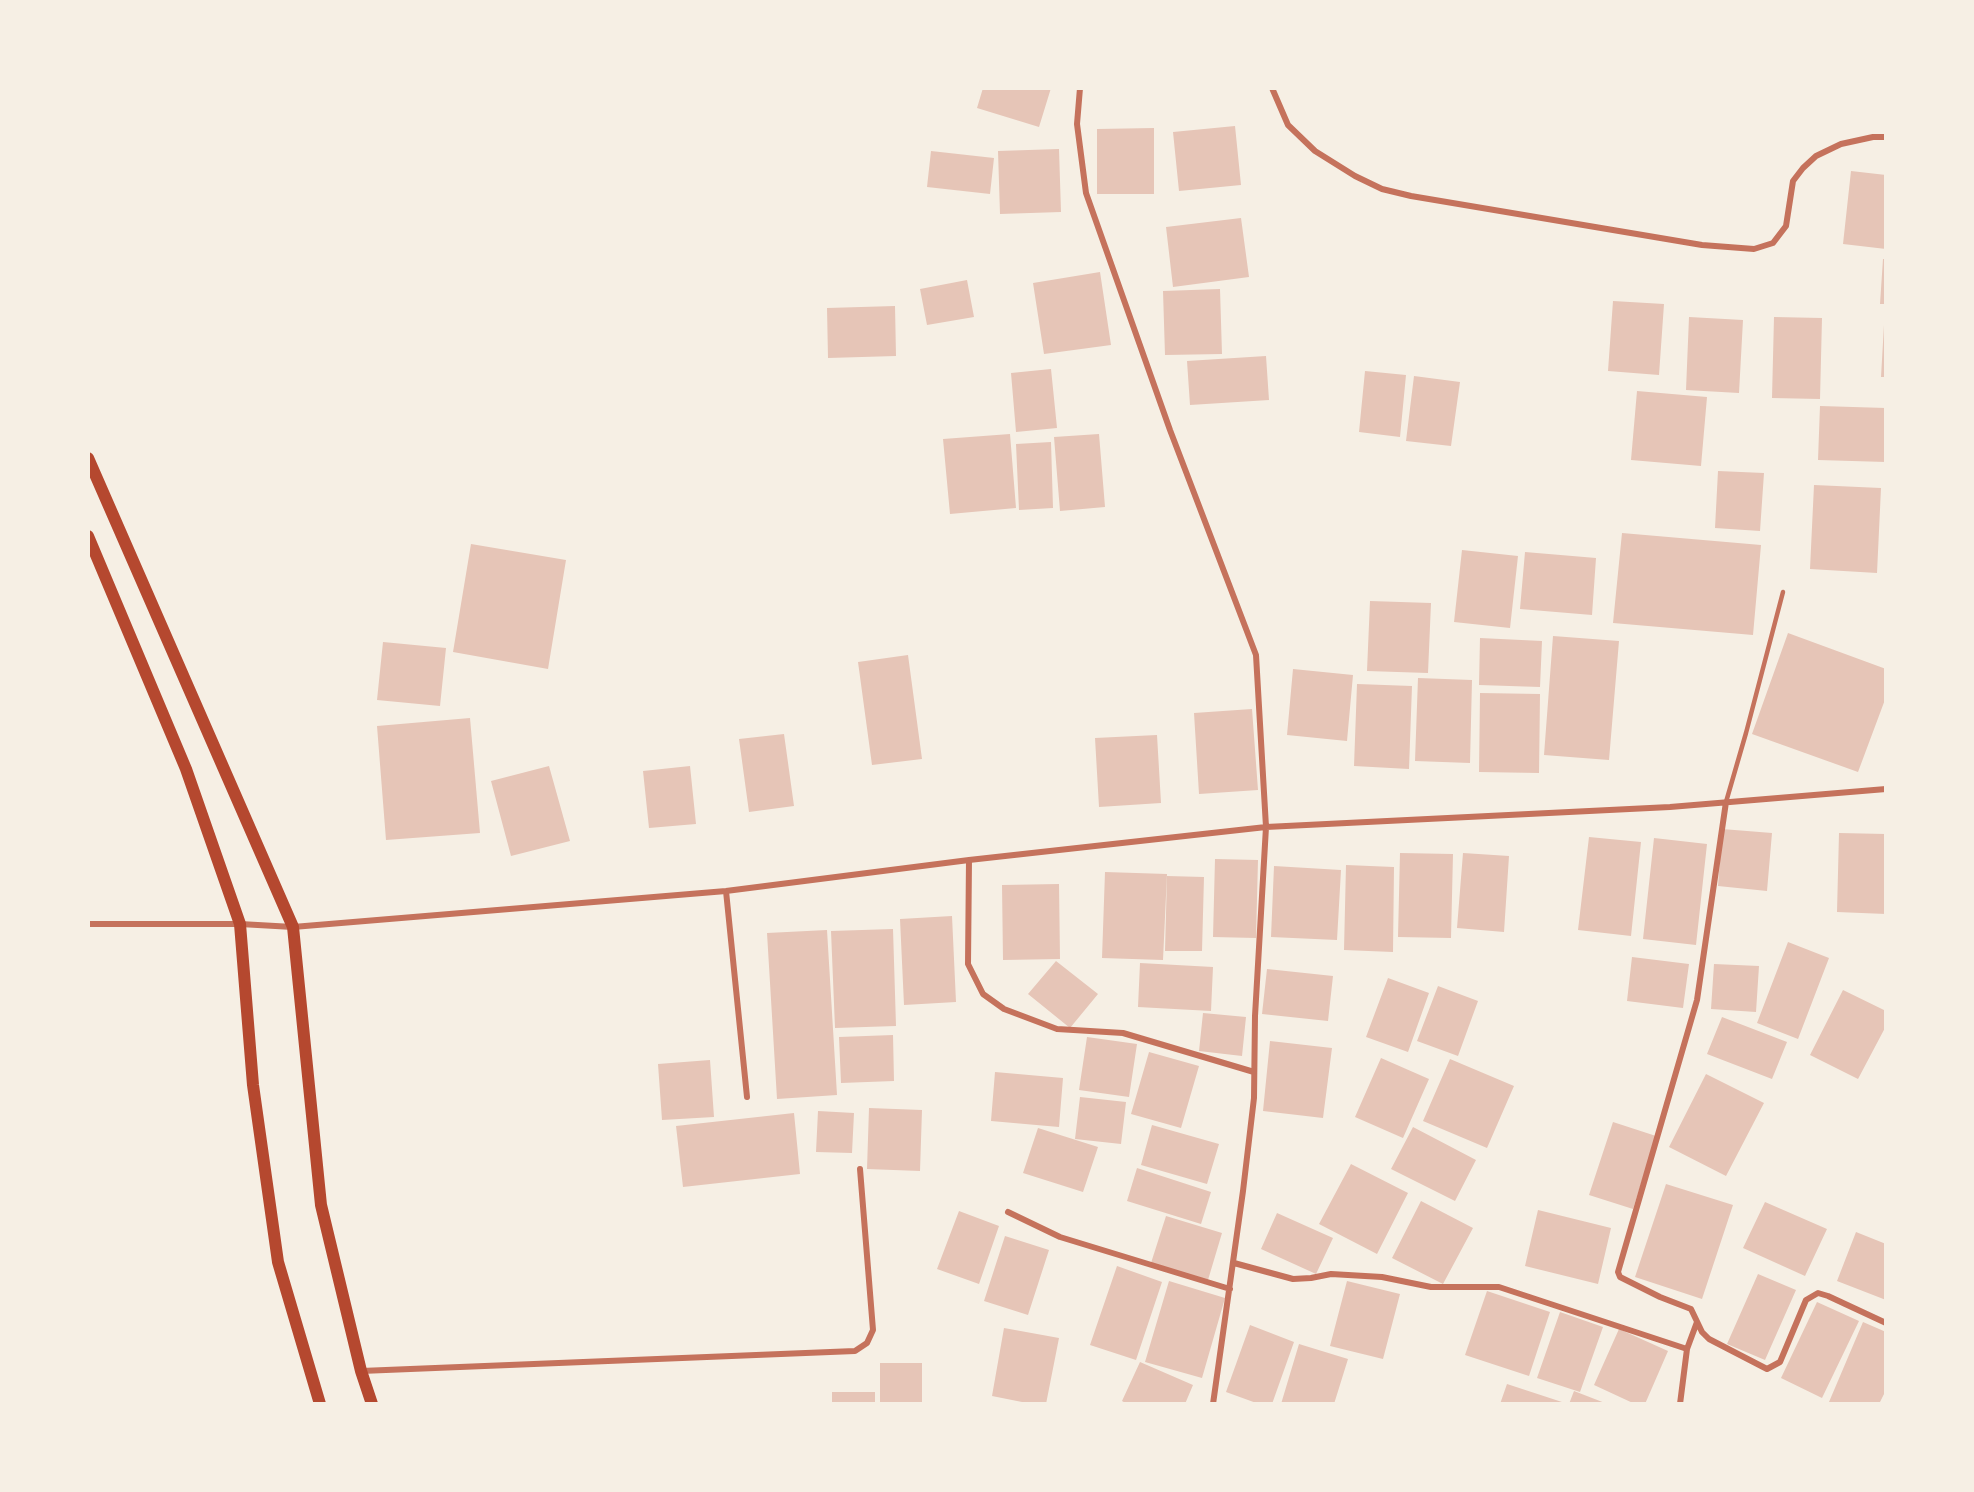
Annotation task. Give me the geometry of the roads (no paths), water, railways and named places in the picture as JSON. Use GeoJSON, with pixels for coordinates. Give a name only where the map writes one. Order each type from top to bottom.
{"type":"FeatureCollection","features":[{"type":"Feature","properties":{"kind":"main road"},"geometry":{"type":"LineString","coordinates":[[88,458],[294,927],[321,1205],[361,1371],[372,1404]]}},
{"type":"Feature","properties":{"kind":"main road"},"geometry":{"type":"LineString","coordinates":[[88,536],[186,769],[240,924],[253,1085],[278,1262],[320,1404]]}},
{"type":"Feature","properties":{"kind":"street"},"geometry":{"type":"LineString","coordinates":[[1080,88],[1077,124],[1086,193],[1170,430],[1256,655],[1266,827],[1255,1016],[1254,1098],[1234,1263],[1213,1404]]}},
{"type":"Feature","properties":{"kind":"street"},"geometry":{"type":"LineString","coordinates":[[1272,88],[1288,125],[1315,151],[1355,176],[1382,189],[1411,196],[1702,245],[1754,249],[1773,243],[1786,226],[1793,181],[1803,168],[1816,156],[1841,144],[1874,137],[1886,137]]}},
{"type":"Feature","properties":{"kind":"street"},"geometry":{"type":"LineString","coordinates":[[88,924],[240,924],[294,927],[726,891],[969,860],[1266,827],[1646,808],[1886,789]]}},
{"type":"Feature","properties":{"kind":"street"},"geometry":{"type":"LineString","coordinates":[[1726,802],[1697,999],[1618,1272],[1620,1277],[1660,1297],[1691,1308],[1696,1322],[1709,1339],[1767,1369],[1780,1362],[1806,1300],[1818,1293],[1886,1323]]}},
{"type":"Feature","properties":{"kind":"street"},"geometry":{"type":"LineString","coordinates":[[969,860],[968,964],[983,994],[1004,1008],[1057,1029],[1123,1033],[1254,1072]]}},
{"type":"Feature","properties":{"kind":"street"},"geometry":{"type":"LineString","coordinates":[[726,891],[747,1097]]}},
{"type":"Feature","properties":{"kind":"street"},"geometry":{"type":"LineString","coordinates":[[361,1371],[855,1351],[867,1343],[873,1330],[860,1169]]}},
{"type":"Feature","properties":{"kind":"street"},"geometry":{"type":"LineString","coordinates":[[1008,1212],[1060,1237],[1230,1289]]}},
{"type":"Feature","properties":{"kind":"street"},"geometry":{"type":"LineString","coordinates":[[1234,1263],[1293,1279],[1331,1274],[1382,1277],[1431,1287],[1499,1287],[1687,1348]]}},
{"type":"Feature","properties":{"kind":"street"},"geometry":{"type":"LineString","coordinates":[[1680,1404],[1687,1348],[1696,1322]]}},
{"type":"Feature","properties":{"kind":"lane"},"geometry":{"type":"LineString","coordinates":[[1726,802],[1783,592]]}}]}
